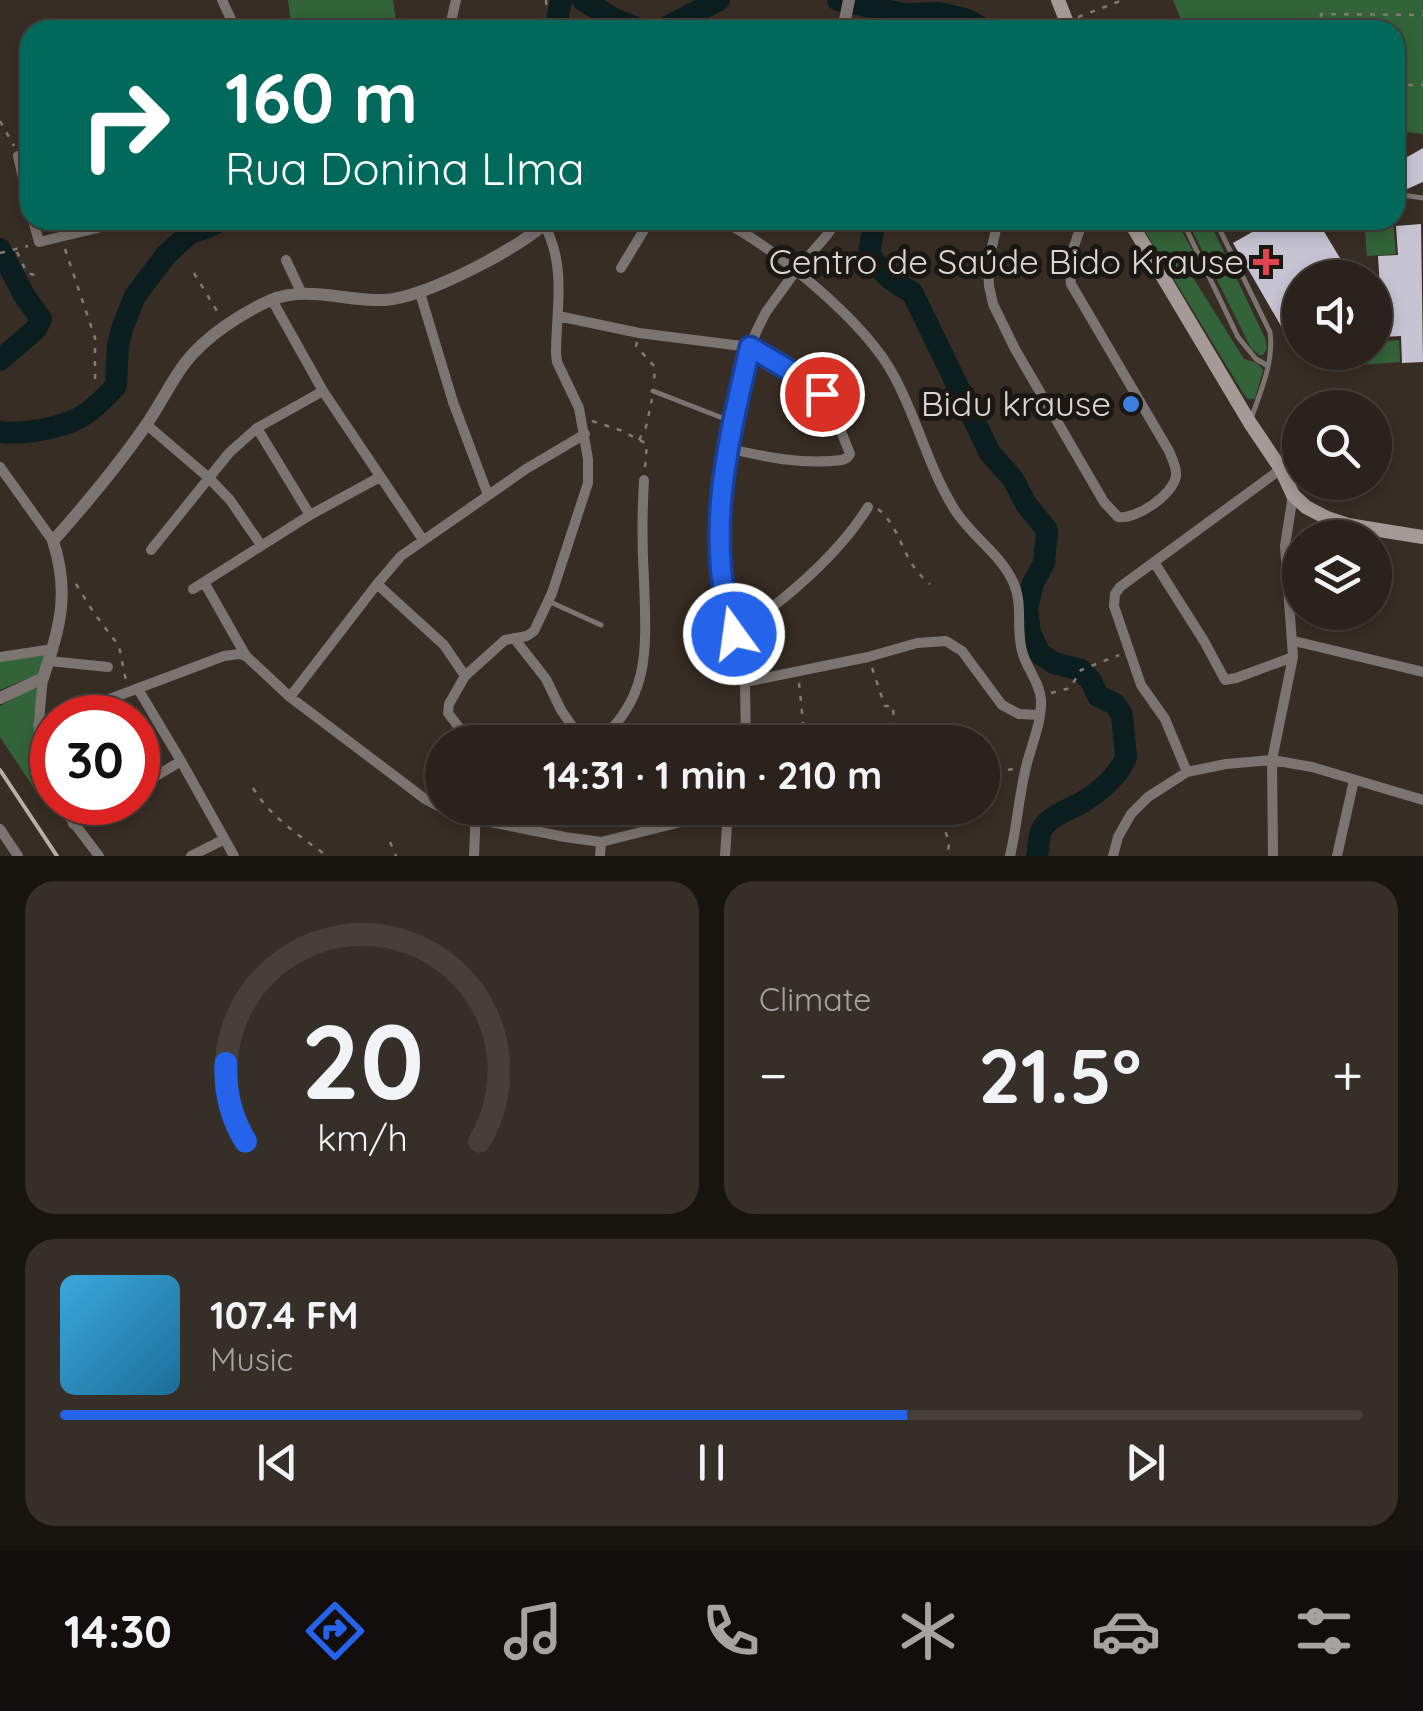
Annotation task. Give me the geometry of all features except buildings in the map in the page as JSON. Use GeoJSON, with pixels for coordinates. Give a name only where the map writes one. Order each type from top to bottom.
{"type":"FeatureCollection","features":[{"type":"Feature","properties":{"kind":"main road"},"geometry":{"type":"LineString","coordinates":[[1135,230],[1282,473]]}},
{"type":"Feature","properties":{"kind":"main road"},"geometry":{"type":"LineString","coordinates":[[1298,500],[1306,508],[1348,525],[1423,537]]}},
{"type":"Feature","properties":{"kind":"street"},"geometry":{"type":"LineString","coordinates":[[36,230],[39,242],[93,230]]}},
{"type":"Feature","properties":{"kind":"street"},"geometry":{"type":"LineString","coordinates":[[53,542],[147,425],[184,364],[226,326],[272,300],[302,294],[386,300],[420,292],[508,250],[535,230]]}},
{"type":"Feature","properties":{"kind":"street"},"geometry":{"type":"LineString","coordinates":[[455,725],[447,709],[465,676],[504,640],[534,631],[588,483],[588,459],[577,400],[557,362],[560,272],[549,230]]}},
{"type":"Feature","properties":{"kind":"street"},"geometry":{"type":"LineString","coordinates":[[621,268],[644,230]]}},
{"type":"Feature","properties":{"kind":"street"},"geometry":{"type":"LineString","coordinates":[[740,230],[865,334],[893,374],[956,512],[1002,563],[1014,584],[1023,656],[1040,694],[1040,715],[1010,856]]}},
{"type":"Feature","properties":{"kind":"street"},"geometry":{"type":"LineString","coordinates":[[746,725],[746,682],[720,577],[726,448],[750,347],[766,312],[831,230]]}},
{"type":"Feature","properties":{"kind":"street"},"geometry":{"type":"LineString","coordinates":[[996,230],[988,264],[993,304],[1015,349],[1111,512],[1118,518],[1127,518],[1138,515],[1171,486],[1176,475],[1169,452],[1071,284],[1071,250],[1080,230]]}},
{"type":"Feature","properties":{"kind":"street"},"geometry":{"type":"LineString","coordinates":[[286,260],[302,294]]}},
{"type":"Feature","properties":{"kind":"street"},"geometry":{"type":"LineString","coordinates":[[420,292],[488,495]]}},
{"type":"Feature","properties":{"kind":"street"},"geometry":{"type":"LineString","coordinates":[[272,300],[322,390],[424,540]]}},
{"type":"Feature","properties":{"kind":"street"},"geometry":{"type":"LineString","coordinates":[[558,316],[639,334],[750,347],[822,394],[834,414],[849,457],[781,460],[726,448]]}},
{"type":"Feature","properties":{"kind":"street"},"geometry":{"type":"LineString","coordinates":[[152,550],[230,453],[258,428],[322,390]]}},
{"type":"Feature","properties":{"kind":"street"},"geometry":{"type":"LineString","coordinates":[[147,425],[230,500],[260,545]]}},
{"type":"Feature","properties":{"kind":"street"},"geometry":{"type":"LineString","coordinates":[[258,428],[310,515]]}},
{"type":"Feature","properties":{"kind":"street"},"geometry":{"type":"LineString","coordinates":[[290,698],[401,556],[542,458],[584,434]]}},
{"type":"Feature","properties":{"kind":"street"},"geometry":{"type":"LineString","coordinates":[[0,467],[53,542],[61,568],[62,606],[41,695]]}},
{"type":"Feature","properties":{"kind":"street"},"geometry":{"type":"LineString","coordinates":[[1187,772],[1165,718],[1141,685],[1114,606],[1115,594],[1280,469]]}},
{"type":"Feature","properties":{"kind":"street"},"geometry":{"type":"LineString","coordinates":[[193,589],[310,515],[380,477]]}},
{"type":"Feature","properties":{"kind":"street"},"geometry":{"type":"LineString","coordinates":[[618,725],[630,703],[646,653],[644,480]]}},
{"type":"Feature","properties":{"kind":"street"},"geometry":{"type":"LineString","coordinates":[[1273,856],[1272,760],[1294,640],[1284,546],[1292,500]]}},
{"type":"Feature","properties":{"kind":"street"},"geometry":{"type":"LineString","coordinates":[[734,634],[810,574],[856,527],[868,507]]}},
{"type":"Feature","properties":{"kind":"street"},"geometry":{"type":"LineString","coordinates":[[1154,562],[1224,680],[1293,657]]}},
{"type":"Feature","properties":{"kind":"street"},"geometry":{"type":"LineString","coordinates":[[204,582],[246,656],[290,698],[425,799]]}},
{"type":"Feature","properties":{"kind":"street"},"geometry":{"type":"LineString","coordinates":[[377,584],[444,644],[465,676]]}},
{"type":"Feature","properties":{"kind":"street"},"geometry":{"type":"LineString","coordinates":[[514,638],[546,679],[571,725]]}},
{"type":"Feature","properties":{"kind":"street"},"geometry":{"type":"LineString","coordinates":[[1294,640],[1423,672]]}},
{"type":"Feature","properties":{"kind":"street"},"geometry":{"type":"LineString","coordinates":[[746,682],[917,643],[946,641],[962,651],[1002,705],[1019,714],[1040,715]]}},
{"type":"Feature","properties":{"kind":"street"},"geometry":{"type":"LineString","coordinates":[[0,657],[51,655],[108,668]]}},
{"type":"Feature","properties":{"kind":"street"},"geometry":{"type":"LineString","coordinates":[[120,695],[224,656],[246,656]]}},
{"type":"Feature","properties":{"kind":"street"},"geometry":{"type":"LineString","coordinates":[[0,698],[43,678]]}},
{"type":"Feature","properties":{"kind":"street"},"geometry":{"type":"LineString","coordinates":[[133,690],[182,761],[234,856]]}},
{"type":"Feature","properties":{"kind":"street"},"geometry":{"type":"LineString","coordinates":[[1113,856],[1131,814],[1148,797],[1187,772],[1226,764],[1272,760],[1312,766],[1423,800]]}},
{"type":"Feature","properties":{"kind":"street"},"geometry":{"type":"LineString","coordinates":[[160,774],[182,761]]}},
{"type":"Feature","properties":{"kind":"street"},"geometry":{"type":"LineString","coordinates":[[1337,856],[1354,780]]}},
{"type":"Feature","properties":{"kind":"street"},"geometry":{"type":"LineString","coordinates":[[74,825],[99,856]]}},
{"type":"Feature","properties":{"kind":"street"},"geometry":{"type":"LineString","coordinates":[[474,856],[475,825]]}},
{"type":"Feature","properties":{"kind":"street"},"geometry":{"type":"LineString","coordinates":[[519,825],[601,842],[669,825]]}},
{"type":"Feature","properties":{"kind":"street"},"geometry":{"type":"LineString","coordinates":[[725,856],[730,825]]}},
{"type":"Feature","properties":{"kind":"street"},"geometry":{"type":"LineString","coordinates":[[0,829],[18,856]]}},
{"type":"Feature","properties":{"kind":"street"},"geometry":{"type":"LineString","coordinates":[[191,856],[223,840]]}},
{"type":"Feature","properties":{"kind":"street"},"geometry":{"type":"LineString","coordinates":[[600,856],[601,842]]}},
{"type":"Feature","properties":{"kind":"lane"},"geometry":{"type":"LineString","coordinates":[[1187,230],[1238,337],[1256,360],[1269,366]]}},
{"type":"Feature","properties":{"kind":"lane"},"geometry":{"type":"LineString","coordinates":[[1220,230],[1270,332],[1269,366],[1250,423]]}},
{"type":"Feature","properties":{"kind":"lane"},"geometry":{"type":"LineString","coordinates":[[653,390],[732,422]]}},
{"type":"Feature","properties":{"kind":"lane"},"geometry":{"type":"LineString","coordinates":[[548,601],[601,625]]}},
{"type":"Feature","properties":{"kind":"path"},"geometry":{"type":"LineString","coordinates":[[1080,20],[1123,0]]}},
{"type":"Feature","properties":{"kind":"path"},"geometry":{"type":"LineString","coordinates":[[1320,20],[1320,14],[1423,15]]}},
{"type":"Feature","properties":{"kind":"path"},"geometry":{"type":"LineString","coordinates":[[0,121],[20,148]]}},
{"type":"Feature","properties":{"kind":"path"},"geometry":{"type":"LineString","coordinates":[[62,238],[96,338],[95,380]]}},
{"type":"Feature","properties":{"kind":"path"},"geometry":{"type":"LineString","coordinates":[[0,253],[39,242]]}},
{"type":"Feature","properties":{"kind":"path"},"geometry":{"type":"LineString","coordinates":[[14,251],[27,273],[42,278]]}},
{"type":"Feature","properties":{"kind":"path"},"geometry":{"type":"LineString","coordinates":[[194,273],[226,326]]}},
{"type":"Feature","properties":{"kind":"path"},"geometry":{"type":"LineString","coordinates":[[581,418],[620,430],[647,444],[644,480]]}},
{"type":"Feature","properties":{"kind":"path"},"geometry":{"type":"LineString","coordinates":[[868,507],[875,506],[890,519],[909,563],[930,584]]}},
{"type":"Feature","properties":{"kind":"path"},"geometry":{"type":"LineString","coordinates":[[61,568],[119,646],[133,690]]}},
{"type":"Feature","properties":{"kind":"path"},"geometry":{"type":"LineString","coordinates":[[1040,694],[1064,691],[1081,670],[1130,651]]}},
{"type":"Feature","properties":{"kind":"path"},"geometry":{"type":"LineString","coordinates":[[868,657],[885,706],[893,706],[894,725]]}},
{"type":"Feature","properties":{"kind":"path"},"geometry":{"type":"LineString","coordinates":[[798,671],[803,725]]}},
{"type":"Feature","properties":{"kind":"path"},"geometry":{"type":"LineString","coordinates":[[1000,770],[1026,768]]}},
{"type":"Feature","properties":{"kind":"path"},"geometry":{"type":"LineString","coordinates":[[253,788],[280,821],[328,856]]}},
{"type":"Feature","properties":{"kind":"path"},"geometry":{"type":"LineString","coordinates":[[943,825],[950,841],[948,856]]}},
{"type":"Feature","properties":{"kind":"path"},"geometry":{"type":"LineString","coordinates":[[390,842],[396,856]]}},
{"type":"Feature","properties":{"kind":"green space"},"geometry":{"type":"Polygon","coordinates":[[[288,0],[393,0],[396,20],[291,20],[288,0]]]}},
{"type":"Feature","properties":{"kind":"green space"},"geometry":{"type":"Polygon","coordinates":[[[1173,0],[1423,0],[1423,134],[1405,132],[1405,20],[1181,20],[1173,0]]]}},
{"type":"Feature","properties":{"kind":"green space"},"geometry":{"type":"Polygon","coordinates":[[[1144,230],[1181,230],[1197,259],[1192,276],[1244,359],[1257,363],[1263,370],[1255,399],[1245,396],[1144,230]]]}},
{"type":"Feature","properties":{"kind":"green space"},"geometry":{"type":"Polygon","coordinates":[[[1191,230],[1214,231],[1265,338],[1267,349],[1263,355],[1251,348],[1191,230]]]}},
{"type":"Feature","properties":{"kind":"green space"},"geometry":{"type":"Polygon","coordinates":[[[1365,230],[1394,230],[1396,254],[1367,256],[1365,230]]]}},
{"type":"Feature","properties":{"kind":"green space"},"geometry":{"type":"Polygon","coordinates":[[[1399,340],[1400,362],[1392,363],[1392,341],[1399,340]]]}},
{"type":"Feature","properties":{"kind":"green space"},"geometry":{"type":"Polygon","coordinates":[[[48,652],[38,674],[0,690],[0,659],[48,652]]]}},
{"type":"Feature","properties":{"kind":"green space"},"geometry":{"type":"Polygon","coordinates":[[[34,687],[38,689],[38,695],[30,695],[30,782],[0,737],[0,706],[34,687]]]}},
{"type":"Feature","properties":{"kind":"waterway"},"geometry":{"type":"LineString","coordinates":[[557,20],[561,0]]}},
{"type":"Feature","properties":{"kind":"waterway"},"geometry":{"type":"LineString","coordinates":[[583,0],[617,20]]}},
{"type":"Feature","properties":{"kind":"waterway"},"geometry":{"type":"LineString","coordinates":[[680,20],[719,0]]}},
{"type":"Feature","properties":{"kind":"waterway"},"geometry":{"type":"LineString","coordinates":[[838,0],[904,14],[939,13],[967,20]]}},
{"type":"Feature","properties":{"kind":"waterway"},"geometry":{"type":"LineString","coordinates":[[0,432],[30,432],[62,425],[90,411],[116,386],[118,345],[135,296],[166,255],[199,230]]}},
{"type":"Feature","properties":{"kind":"waterway"},"geometry":{"type":"LineString","coordinates":[[873,230],[869,253],[887,276],[912,292],[990,453],[1013,479],[1026,504],[1047,530],[1044,563],[1033,583],[1027,609],[1030,633],[1040,654],[1054,663],[1081,670],[1098,696],[1115,704],[1122,715],[1126,757],[1123,764],[1094,794],[1048,821],[1040,834],[1037,856]]}},
{"type":"Feature","properties":{"kind":"waterway"},"geometry":{"type":"LineString","coordinates":[[0,249],[41,319],[36,329],[0,360]]}},
{"type":"Feature","properties":{"kind":"railway"},"geometry":{"type":"LineString","coordinates":[[0,770],[57,856]]}},
{"type":"Feature","properties":{"kind":"place","name":"Centro de Saúde Bido Krause"},"geometry":{"type":"Point","coordinates":[1266,262]}},
{"type":"Feature","properties":{"kind":"place","name":"Bidu krause"},"geometry":{"type":"Point","coordinates":[1131,404]}},
{"type":"Feature","properties":{"kind":"route"},"geometry":{"type":"LineString","coordinates":[[734,634],[720,577],[721,492],[726,448],[750,347],[788,368],[822,394]]}}]}
